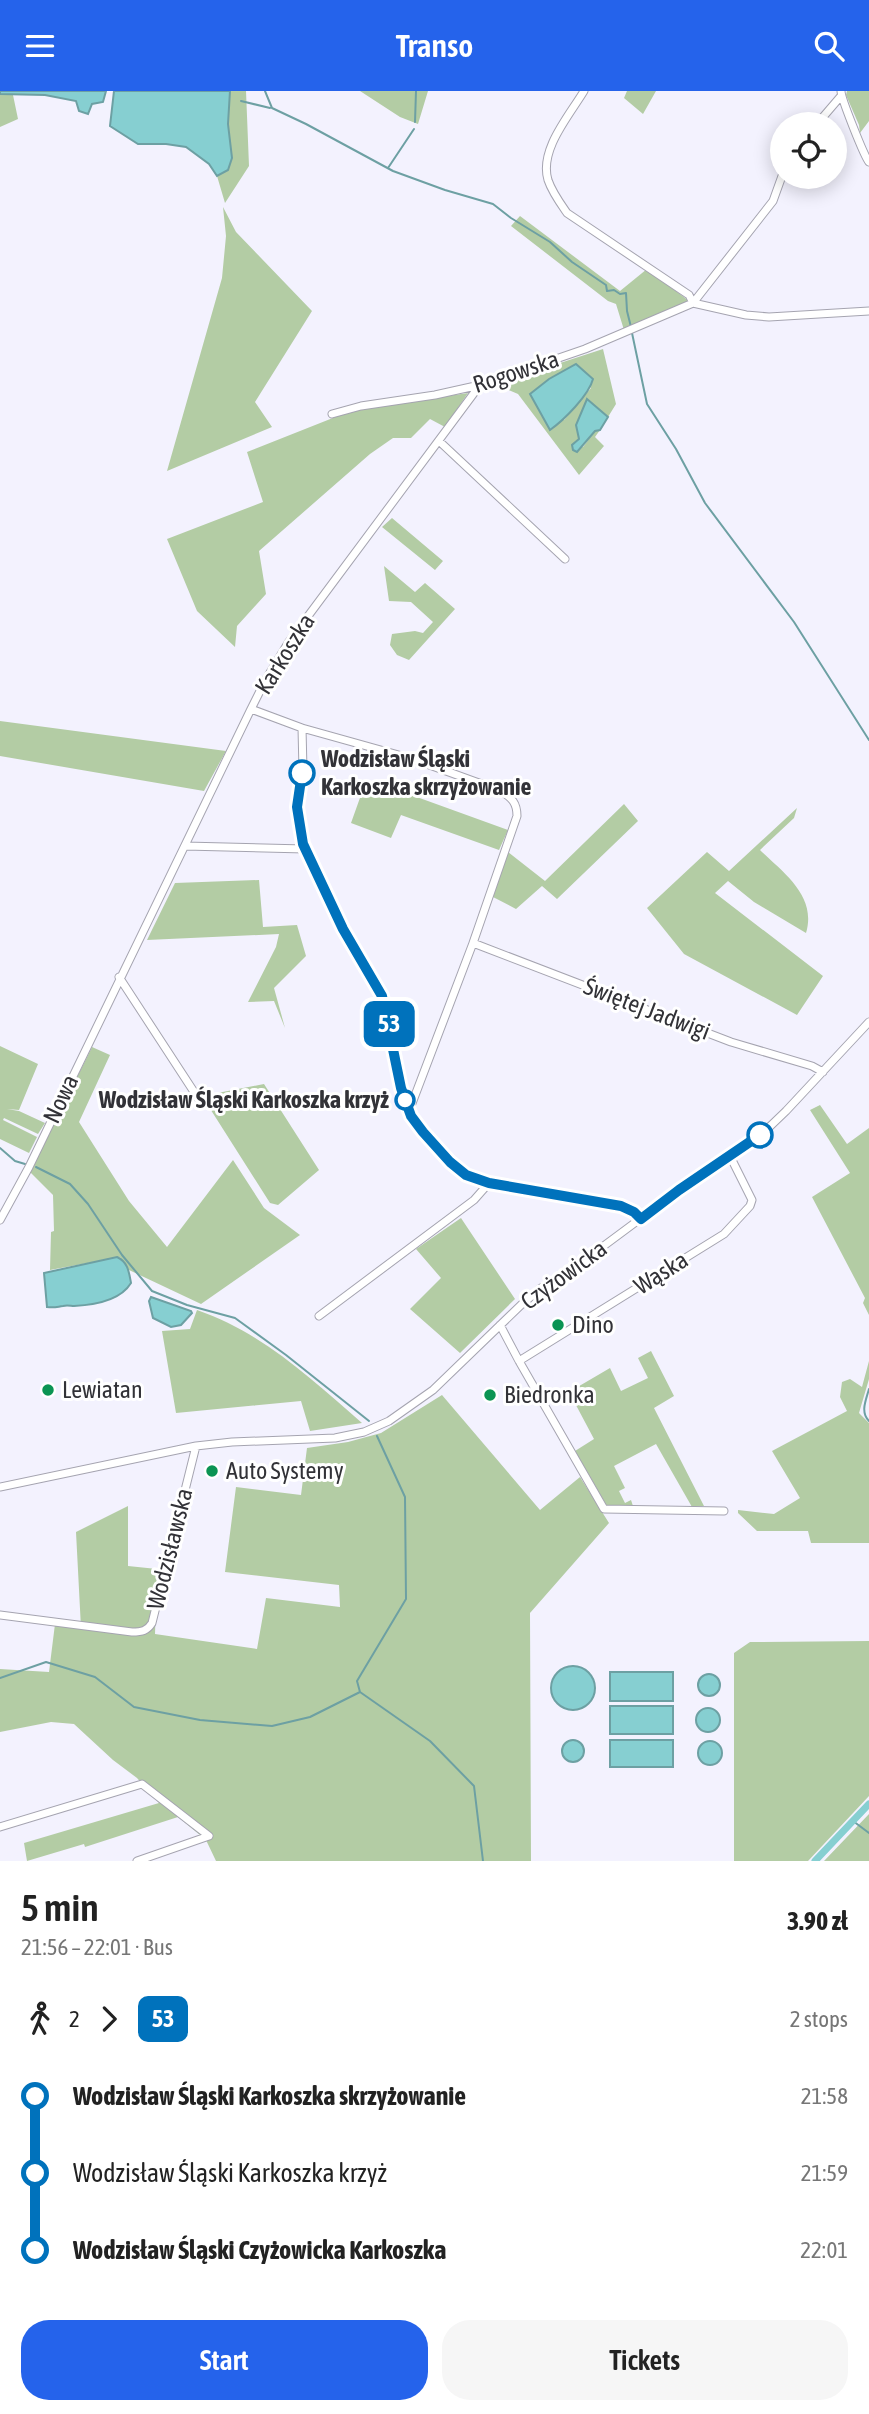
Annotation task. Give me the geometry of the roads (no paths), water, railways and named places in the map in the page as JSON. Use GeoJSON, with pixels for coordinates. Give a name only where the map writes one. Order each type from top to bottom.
{"type":"FeatureCollection","features":[{"type":"Feature","properties":{"kind":"street"},"geometry":{"type":"LineString","coordinates":[[584,91],[551,147],[546,163],[551,186],[568,213],[689,295],[693,303],[746,315],[769,317],[869,311]]}},
{"type":"Feature","properties":{"kind":"street"},"geometry":{"type":"LineString","coordinates":[[826,112],[841,93]]}},
{"type":"Feature","properties":{"kind":"street"},"geometry":{"type":"LineString","coordinates":[[841,93],[860,148],[869,162]]}},
{"type":"Feature","properties":{"kind":"street","name":"Rogowska"},"geometry":{"type":"LineString","coordinates":[[332,414],[480,384],[585,349],[693,303],[773,201],[777,189]]}},
{"type":"Feature","properties":{"kind":"street","name":"Karkoszka"},"geometry":{"type":"LineString","coordinates":[[302,728],[251,709],[266,678],[288,643],[480,384]]}},
{"type":"Feature","properties":{"kind":"street"},"geometry":{"type":"LineString","coordinates":[[439,441],[565,559]]}},
{"type":"Feature","properties":{"kind":"street","name":"Nowa"},"geometry":{"type":"LineString","coordinates":[[0,1220],[29,1167],[251,709]]}},
{"type":"Feature","properties":{"kind":"street"},"geometry":{"type":"LineString","coordinates":[[407,1108],[411,1106],[473,943],[517,816],[517,805],[501,791],[413,759],[302,728],[303,769],[297,807],[305,849],[343,929],[382,996],[407,1108],[423,1132],[450,1162],[466,1175],[489,1183],[621,1206],[641,1219]]}},
{"type":"Feature","properties":{"kind":"street"},"geometry":{"type":"LineString","coordinates":[[185,846],[305,849]]}},
{"type":"Feature","properties":{"kind":"street","name":"Świętej Jadwigi"},"geometry":{"type":"LineString","coordinates":[[473,943],[732,1042],[812,1066],[823,1072]]}},
{"type":"Feature","properties":{"kind":"street"},"geometry":{"type":"LineString","coordinates":[[119,977],[198,1098]]}},
{"type":"Feature","properties":{"kind":"street","name":"Czyżowicka"},"geometry":{"type":"LineString","coordinates":[[307,1440],[364,1432],[389,1421],[433,1389],[541,1288],[579,1265],[679,1190],[762,1133],[869,1022]]}},
{"type":"Feature","properties":{"kind":"street","name":"Wąska"},"geometry":{"type":"LineString","coordinates":[[519,1361],[724,1234],[750,1206],[752,1200],[730,1156]]}},
{"type":"Feature","properties":{"kind":"street"},"geometry":{"type":"LineString","coordinates":[[319,1316],[474,1200],[489,1183]]}},
{"type":"Feature","properties":{"kind":"street"},"geometry":{"type":"LineString","coordinates":[[500,1325],[604,1509],[724,1511]]}},
{"type":"Feature","properties":{"kind":"street","name":"Wodzisławska"},"geometry":{"type":"LineString","coordinates":[[0,1487],[196,1446],[307,1440]]}},
{"type":"Feature","properties":{"kind":"street","name":"Wodzisławska"},"geometry":{"type":"LineString","coordinates":[[0,1615],[132,1632],[149,1629],[196,1446]]}},
{"type":"Feature","properties":{"kind":"street"},"geometry":{"type":"LineString","coordinates":[[0,1827],[142,1784],[209,1836],[137,1861]]}},
{"type":"Feature","properties":{"kind":"water"},"geometry":{"type":"Polygon","coordinates":[[[0,91],[106,91],[103,102],[92,104],[88,114],[79,111],[76,101],[45,95],[0,94],[0,91]]]}},
{"type":"Feature","properties":{"kind":"water"},"geometry":{"type":"Polygon","coordinates":[[[114,91],[230,91],[228,124],[232,158],[228,170],[217,176],[209,164],[186,147],[138,144],[110,126],[114,91]]]}},
{"type":"Feature","properties":{"kind":"water"},"geometry":{"type":"Polygon","coordinates":[[[576,364],[593,379],[591,385],[575,407],[550,430],[530,394],[549,379],[576,364]]]}},
{"type":"Feature","properties":{"kind":"water"},"geometry":{"type":"Polygon","coordinates":[[[587,399],[608,417],[600,430],[595,431],[577,452],[572,445],[579,439],[576,425],[587,399]]]}},
{"type":"Feature","properties":{"kind":"water"},"geometry":{"type":"Polygon","coordinates":[[[117,1257],[126,1265],[131,1283],[120,1294],[90,1305],[47,1307],[44,1273],[117,1257]]]}},
{"type":"Feature","properties":{"kind":"water"},"geometry":{"type":"Polygon","coordinates":[[[151,1297],[192,1313],[181,1325],[171,1327],[153,1318],[149,1301],[151,1297]]]}},
{"type":"Feature","properties":{"kind":"water"},"geometry":{"type":"Polygon","coordinates":[[[573,1666],[589,1672],[595,1688],[589,1704],[573,1710],[557,1704],[551,1688],[557,1672],[573,1666]]]}},
{"type":"Feature","properties":{"kind":"water"},"geometry":{"type":"Polygon","coordinates":[[[610,1672],[673,1672],[673,1701],[610,1701],[610,1672]]]}},
{"type":"Feature","properties":{"kind":"water"},"geometry":{"type":"Polygon","coordinates":[[[705,1674],[713,1674],[720,1681],[720,1689],[713,1696],[705,1696],[698,1689],[698,1681],[705,1674]]]}},
{"type":"Feature","properties":{"kind":"water"},"geometry":{"type":"Polygon","coordinates":[[[610,1706],[673,1706],[673,1734],[610,1734],[610,1706]]]}},
{"type":"Feature","properties":{"kind":"water"},"geometry":{"type":"Polygon","coordinates":[[[708,1708],[719,1715],[720,1720],[713,1731],[708,1732],[697,1725],[696,1720],[703,1709],[708,1708]]]}},
{"type":"Feature","properties":{"kind":"water"},"geometry":{"type":"Polygon","coordinates":[[[573,1740],[581,1743],[584,1751],[581,1759],[573,1762],[565,1759],[562,1751],[565,1743],[573,1740]]]}},
{"type":"Feature","properties":{"kind":"water"},"geometry":{"type":"Polygon","coordinates":[[[610,1740],[673,1740],[673,1767],[610,1767],[610,1740]]]}},
{"type":"Feature","properties":{"kind":"water"},"geometry":{"type":"Polygon","coordinates":[[[710,1741],[719,1744],[722,1753],[719,1762],[710,1765],[701,1762],[698,1753],[701,1744],[710,1741]]]}},
{"type":"Feature","properties":{"kind":"waterway"},"geometry":{"type":"LineString","coordinates":[[265,91],[272,108],[393,171],[493,204],[550,242],[572,262],[606,285],[607,291],[626,293],[631,327]]}},
{"type":"Feature","properties":{"kind":"waterway"},"geometry":{"type":"LineString","coordinates":[[415,122],[416,91]]}},
{"type":"Feature","properties":{"kind":"waterway"},"geometry":{"type":"LineString","coordinates":[[241,101],[270,108]]}},
{"type":"Feature","properties":{"kind":"waterway"},"geometry":{"type":"LineString","coordinates":[[388,168],[414,129]]}},
{"type":"Feature","properties":{"kind":"waterway"},"geometry":{"type":"LineString","coordinates":[[632,333],[647,404],[676,449],[705,503],[794,622],[869,740]]}},
{"type":"Feature","properties":{"kind":"waterway"},"geometry":{"type":"LineString","coordinates":[[0,1148],[15,1161],[25,1164]]}},
{"type":"Feature","properties":{"kind":"waterway"},"geometry":{"type":"LineString","coordinates":[[36,1167],[70,1184],[88,1204],[122,1255],[152,1291],[187,1305],[235,1318],[369,1421]]}},
{"type":"Feature","properties":{"kind":"waterway"},"geometry":{"type":"LineString","coordinates":[[869,1389],[864,1410],[869,1421]]}},
{"type":"Feature","properties":{"kind":"waterway"},"geometry":{"type":"LineString","coordinates":[[377,1436],[405,1497],[406,1599],[357,1681],[360,1692],[430,1741],[474,1786],[483,1861]]}},
{"type":"Feature","properties":{"kind":"waterway"},"geometry":{"type":"LineString","coordinates":[[0,1678],[46,1662],[95,1677],[134,1707],[200,1720],[272,1726],[310,1717],[360,1692]]}},
{"type":"Feature","properties":{"kind":"waterway"},"geometry":{"type":"LineString","coordinates":[[815,1861],[869,1804]]}},
{"type":"Feature","properties":{"kind":"waterway"},"geometry":{"type":"LineString","coordinates":[[853,1821],[869,1833]]}},
{"type":"Feature","properties":{"kind":"place","name":"Wodzisław Śląski Karkoszka skrzyżowanie"},"geometry":{"type":"Point","coordinates":[302,773]}},
{"type":"Feature","properties":{"kind":"place","name":"Wodzisław Śląski Karkoszka krzyż"},"geometry":{"type":"Point","coordinates":[405,1100]}},
{"type":"Feature","properties":{"kind":"place","name":"Dino"},"geometry":{"type":"Point","coordinates":[558,1325]}},
{"type":"Feature","properties":{"kind":"place","name":"Lewiatan"},"geometry":{"type":"Point","coordinates":[48,1390]}},
{"type":"Feature","properties":{"kind":"place","name":"Biedronka"},"geometry":{"type":"Point","coordinates":[490,1395]}},
{"type":"Feature","properties":{"kind":"place","name":"Auto Systemy"},"geometry":{"type":"Point","coordinates":[212,1471]}}]}
